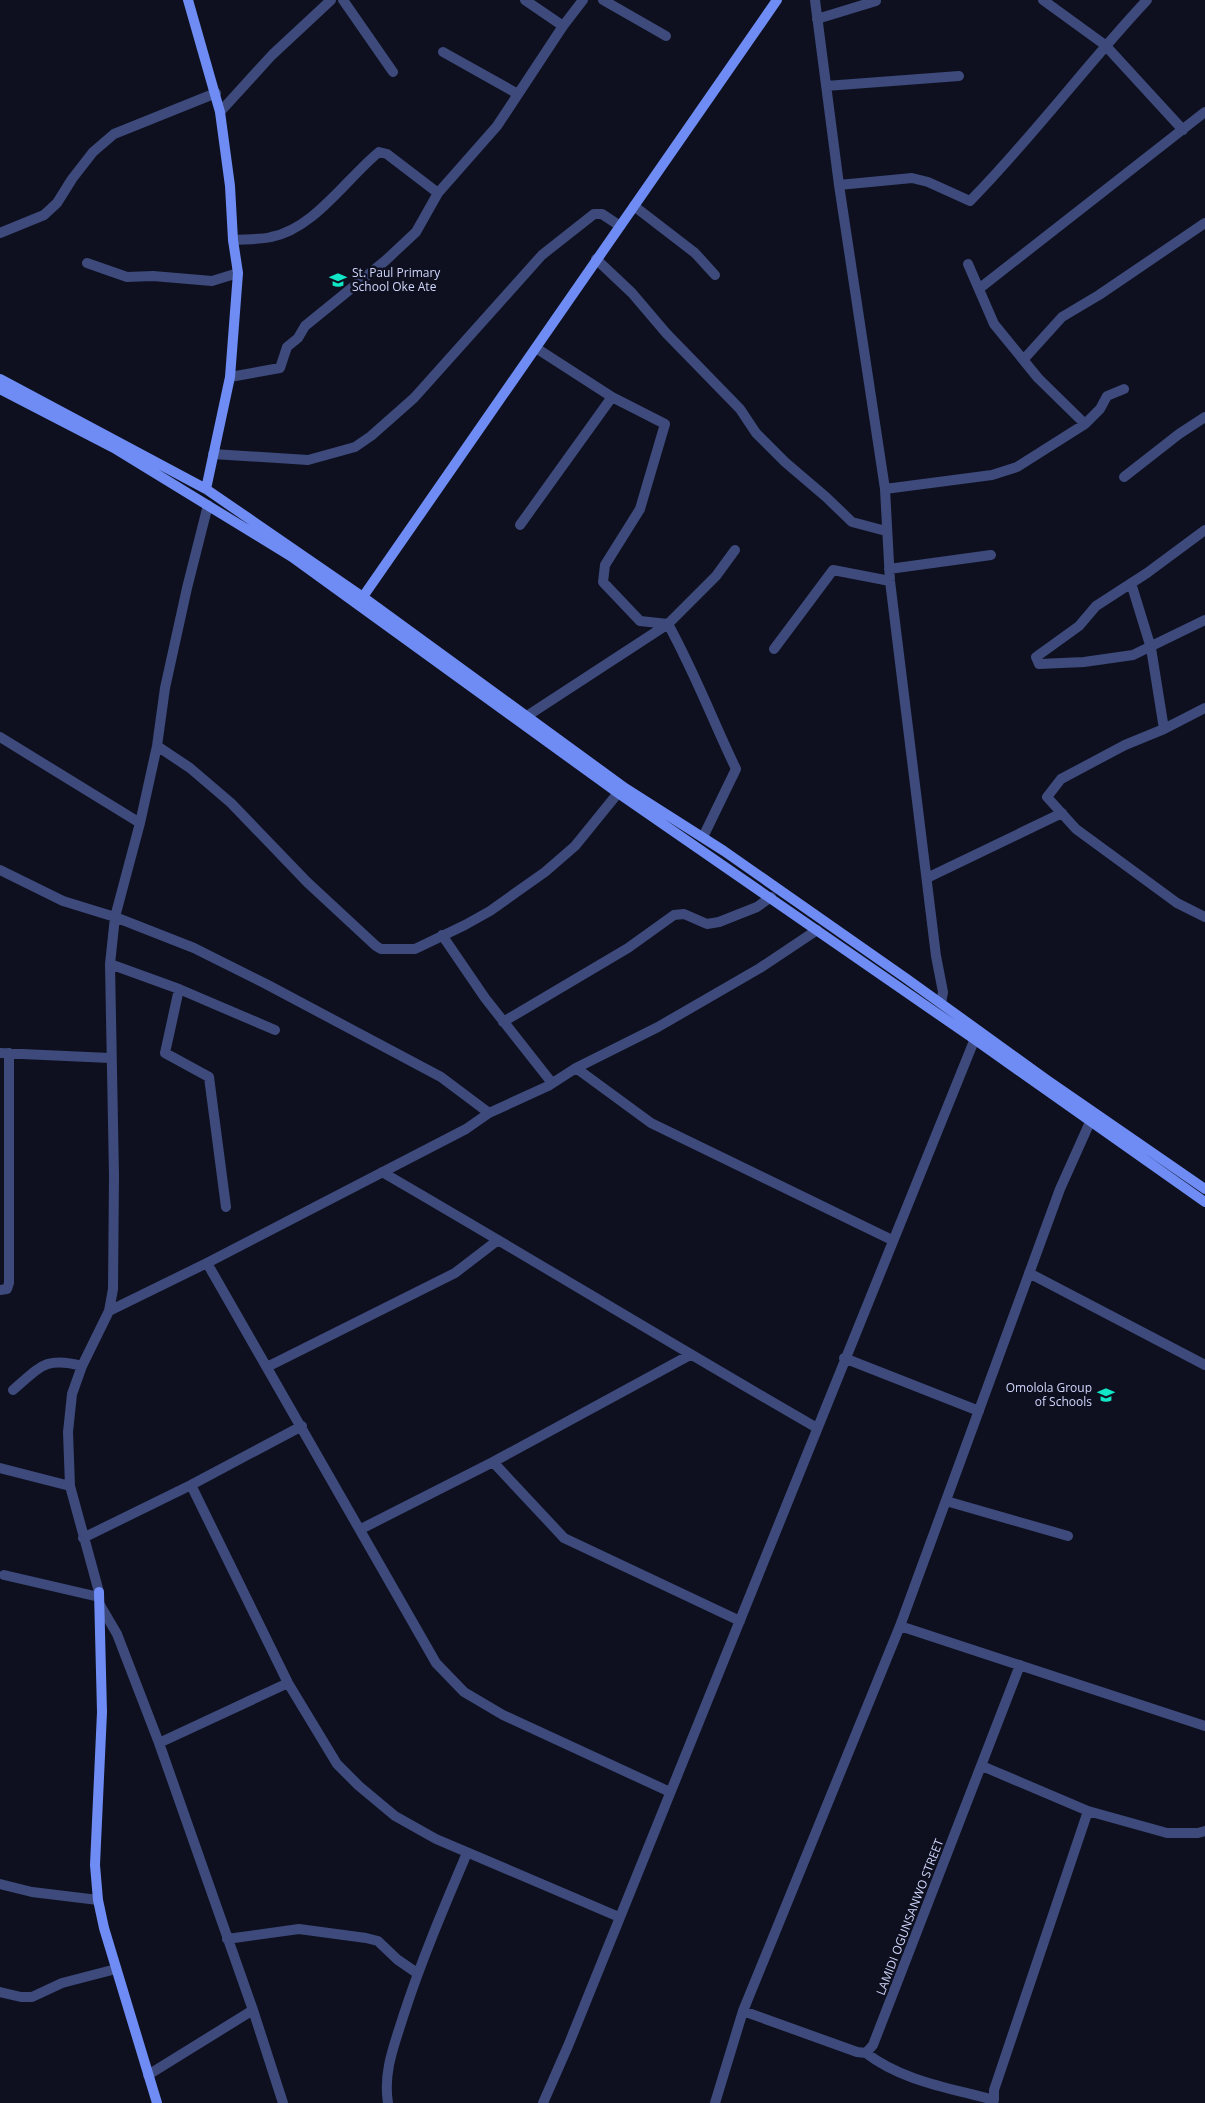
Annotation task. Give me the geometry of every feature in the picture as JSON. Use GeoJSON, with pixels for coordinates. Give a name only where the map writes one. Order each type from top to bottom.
{"type":"FeatureCollection","features":[{"type":"Feature","properties":{"kind":"main road"},"geometry":{"type":"LineString","coordinates":[[188,0],[220,112],[230,186],[233,240],[238,273],[230,377],[206,489]]}},
{"type":"Feature","properties":{"kind":"main road"},"geometry":{"type":"LineString","coordinates":[[360,601],[536,348],[596,258],[777,0]]}},
{"type":"Feature","properties":{"kind":"main road"},"geometry":{"type":"LineString","coordinates":[[0,379],[206,489],[618,793],[818,930],[1205,1189]]}},
{"type":"Feature","properties":{"kind":"main road"},"geometry":{"type":"LineString","coordinates":[[0,390],[114,448],[360,601],[527,716],[625,788],[703,837],[941,1003],[976,1034],[1090,1122],[1205,1202]]}},
{"type":"Feature","properties":{"kind":"main road"},"geometry":{"type":"LineString","coordinates":[[99,1598],[102,1712],[95,1866],[98,1900],[116,1969],[157,2103]]}},
{"type":"Feature","properties":{"kind":"street"},"geometry":{"type":"LineString","coordinates":[[220,112],[272,55],[331,0]]}},
{"type":"Feature","properties":{"kind":"street"},"geometry":{"type":"LineString","coordinates":[[343,0],[393,72]]}},
{"type":"Feature","properties":{"kind":"street"},"geometry":{"type":"LineString","coordinates":[[525,0],[564,26]]}},
{"type":"Feature","properties":{"kind":"street"},"geometry":{"type":"LineString","coordinates":[[230,377],[280,368],[287,348],[298,338],[304,326],[385,261],[416,232],[438,193],[498,126],[583,0]]}},
{"type":"Feature","properties":{"kind":"street"},"geometry":{"type":"LineString","coordinates":[[603,0],[666,36]]}},
{"type":"Feature","properties":{"kind":"street"},"geometry":{"type":"LineString","coordinates":[[815,0],[839,185],[885,489],[890,581],[943,992],[941,1003]]}},
{"type":"Feature","properties":{"kind":"street"},"geometry":{"type":"LineString","coordinates":[[1043,0],[1105,45],[1183,130]]}},
{"type":"Feature","properties":{"kind":"street"},"geometry":{"type":"LineString","coordinates":[[839,185],[912,178],[928,182],[962,199],[970,200],[1014,156],[1105,45],[1147,0]]}},
{"type":"Feature","properties":{"kind":"street"},"geometry":{"type":"LineString","coordinates":[[817,19],[876,2]]}},
{"type":"Feature","properties":{"kind":"street"},"geometry":{"type":"LineString","coordinates":[[443,52],[518,94]]}},
{"type":"Feature","properties":{"kind":"street"},"geometry":{"type":"LineString","coordinates":[[826,86],[959,76]]}},
{"type":"Feature","properties":{"kind":"street"},"geometry":{"type":"LineString","coordinates":[[0,233],[44,215],[57,204],[72,179],[93,152],[114,134],[216,93]]}},
{"type":"Feature","properties":{"kind":"street"},"geometry":{"type":"LineString","coordinates":[[980,288],[1205,112]]}},
{"type":"Feature","properties":{"kind":"street"},"geometry":{"type":"LineString","coordinates":[[233,240],[272,237],[292,231],[311,217],[379,152],[387,154],[438,193]]}},
{"type":"Feature","properties":{"kind":"street"},"geometry":{"type":"LineString","coordinates":[[634,206],[695,253],[715,275]]}},
{"type":"Feature","properties":{"kind":"street"},"geometry":{"type":"LineString","coordinates":[[213,454],[308,460],[355,447],[378,430],[414,398],[542,255],[594,214],[602,214],[620,226]]}},
{"type":"Feature","properties":{"kind":"street"},"geometry":{"type":"LineString","coordinates":[[1024,359],[1062,317],[1205,223]]}},
{"type":"Feature","properties":{"kind":"street"},"geometry":{"type":"LineString","coordinates":[[596,258],[632,293],[666,333],[740,409],[756,433],[785,462],[852,522],[886,531]]}},
{"type":"Feature","properties":{"kind":"street"},"geometry":{"type":"LineString","coordinates":[[87,263],[127,277],[153,276],[212,281],[238,273]]}},
{"type":"Feature","properties":{"kind":"street"},"geometry":{"type":"LineString","coordinates":[[968,264],[994,324],[1038,378],[1086,424]]}},
{"type":"Feature","properties":{"kind":"street"},"geometry":{"type":"LineString","coordinates":[[536,348],[612,397],[665,424],[640,509],[605,565],[602,582],[640,621],[668,624]]}},
{"type":"Feature","properties":{"kind":"street"},"geometry":{"type":"LineString","coordinates":[[885,489],[992,475],[1017,467],[1086,424],[1100,409],[1108,396],[1124,389]]}},
{"type":"Feature","properties":{"kind":"street"},"geometry":{"type":"LineString","coordinates":[[520,525],[612,397]]}},
{"type":"Feature","properties":{"kind":"street"},"geometry":{"type":"LineString","coordinates":[[1124,477],[1179,434],[1205,417]]}},
{"type":"Feature","properties":{"kind":"street"},"geometry":{"type":"LineString","coordinates":[[208,505],[165,688],[158,746],[115,917],[110,964],[114,1265],[109,1311],[82,1366],[72,1394],[69,1412],[70,1486],[99,1598],[117,1634],[159,1742],[253,2010],[283,2103]]}},
{"type":"Feature","properties":{"kind":"street"},"geometry":{"type":"LineString","coordinates":[[1205,530],[1096,606],[1079,626],[1036,657],[1039,664],[1084,662],[1133,655],[1205,620]]}},
{"type":"Feature","properties":{"kind":"street"},"geometry":{"type":"LineString","coordinates":[[527,716],[668,624],[716,576],[734,550]]}},
{"type":"Feature","properties":{"kind":"street"},"geometry":{"type":"LineString","coordinates":[[889,569],[992,555]]}},
{"type":"Feature","properties":{"kind":"street"},"geometry":{"type":"LineString","coordinates":[[774,649],[833,570],[890,581]]}},
{"type":"Feature","properties":{"kind":"street"},"geometry":{"type":"LineString","coordinates":[[1131,583],[1150,648],[1164,729]]}},
{"type":"Feature","properties":{"kind":"street"},"geometry":{"type":"LineString","coordinates":[[668,624],[705,698],[736,769],[703,837]]}},
{"type":"Feature","properties":{"kind":"street"},"geometry":{"type":"LineString","coordinates":[[1205,708],[1164,729],[1125,745],[1061,779],[1047,797],[1076,829],[1177,903],[1205,917]]}},
{"type":"Feature","properties":{"kind":"street"},"geometry":{"type":"LineString","coordinates":[[0,737],[140,823]]}},
{"type":"Feature","properties":{"kind":"street"},"geometry":{"type":"LineString","coordinates":[[158,746],[190,768],[231,803],[307,882],[376,946],[389,949],[415,949],[442,935],[466,926],[490,911],[545,872],[575,846],[618,793]]}},
{"type":"Feature","properties":{"kind":"street"},"geometry":{"type":"LineString","coordinates":[[927,878],[1062,813]]}},
{"type":"Feature","properties":{"kind":"street"},"geometry":{"type":"LineString","coordinates":[[0,870],[63,902],[115,917],[194,948],[266,984],[441,1078],[489,1113]]}},
{"type":"Feature","properties":{"kind":"street"},"geometry":{"type":"LineString","coordinates":[[503,1022],[628,948],[674,915],[684,914],[707,924],[719,922],[757,906],[771,897]]}},
{"type":"Feature","properties":{"kind":"street"},"geometry":{"type":"LineString","coordinates":[[109,1311],[207,1263],[466,1128],[489,1113],[552,1083],[576,1068],[658,1027],[760,968],[818,930]]}},
{"type":"Feature","properties":{"kind":"street"},"geometry":{"type":"LineString","coordinates":[[442,935],[503,1022],[552,1083]]}},
{"type":"Feature","properties":{"kind":"street"},"geometry":{"type":"LineString","coordinates":[[110,964],[179,989],[274,1030]]}},
{"type":"Feature","properties":{"kind":"street"},"geometry":{"type":"LineString","coordinates":[[179,989],[165,1053],[209,1077],[226,1207]]}},
{"type":"Feature","properties":{"kind":"street"},"geometry":{"type":"LineString","coordinates":[[543,2103],[568,2046],[976,1034]]}},
{"type":"Feature","properties":{"kind":"street"},"geometry":{"type":"LineString","coordinates":[[0,1290],[7,1289],[9,1283],[5,1053],[110,1058]]}},
{"type":"Feature","properties":{"kind":"street"},"geometry":{"type":"LineString","coordinates":[[576,1068],[651,1123],[892,1240]]}},
{"type":"Feature","properties":{"kind":"street"},"geometry":{"type":"LineString","coordinates":[[715,2103],[743,2011],[900,1626],[1060,1189],[1090,1122]]}},
{"type":"Feature","properties":{"kind":"street"},"geometry":{"type":"LineString","coordinates":[[382,1172],[816,1428]]}},
{"type":"Feature","properties":{"kind":"street"},"geometry":{"type":"LineString","coordinates":[[267,1367],[455,1273],[498,1240]]}},
{"type":"Feature","properties":{"kind":"street"},"geometry":{"type":"LineString","coordinates":[[207,1263],[436,1663],[464,1692],[503,1715],[670,1792]]}},
{"type":"Feature","properties":{"kind":"street"},"geometry":{"type":"LineString","coordinates":[[1029,1273],[1205,1366]]}},
{"type":"Feature","properties":{"kind":"street"},"geometry":{"type":"LineString","coordinates":[[361,1529],[492,1462],[690,1355]]}},
{"type":"Feature","properties":{"kind":"street"},"geometry":{"type":"LineString","coordinates":[[844,1358],[979,1411]]}},
{"type":"Feature","properties":{"kind":"street"},"geometry":{"type":"LineString","coordinates":[[13,1390],[41,1366],[51,1362],[65,1361],[82,1366]]}},
{"type":"Feature","properties":{"kind":"street"},"geometry":{"type":"LineString","coordinates":[[83,1538],[191,1485],[302,1426]]}},
{"type":"Feature","properties":{"kind":"street"},"geometry":{"type":"LineString","coordinates":[[492,1462],[564,1538],[740,1621]]}},
{"type":"Feature","properties":{"kind":"street"},"geometry":{"type":"LineString","coordinates":[[0,1468],[70,1486]]}},
{"type":"Feature","properties":{"kind":"street"},"geometry":{"type":"LineString","coordinates":[[191,1485],[288,1682],[337,1764],[359,1786],[395,1816],[436,1839],[619,1917]]}},
{"type":"Feature","properties":{"kind":"street"},"geometry":{"type":"LineString","coordinates":[[946,1501],[1068,1536]]}},
{"type":"Feature","properties":{"kind":"street"},"geometry":{"type":"LineString","coordinates":[[4,1574],[99,1598]]}},
{"type":"Feature","properties":{"kind":"street"},"geometry":{"type":"LineString","coordinates":[[900,1626],[1205,1726]]}},
{"type":"Feature","properties":{"kind":"street","name":"LAMIDI OGUNSANWO STREET"},"geometry":{"type":"LineString","coordinates":[[866,2053],[873,2045],[1020,1665]]}},
{"type":"Feature","properties":{"kind":"street"},"geometry":{"type":"LineString","coordinates":[[159,1742],[288,1682]]}},
{"type":"Feature","properties":{"kind":"street"},"geometry":{"type":"LineString","coordinates":[[982,1766],[1088,1810],[1167,1833],[1198,1833],[1205,1831]]}},
{"type":"Feature","properties":{"kind":"street"},"geometry":{"type":"LineString","coordinates":[[743,2011],[857,2052],[866,2053],[882,2065],[919,2080],[994,2100],[994,2090],[1088,1810]]}},
{"type":"Feature","properties":{"kind":"street"},"geometry":{"type":"LineString","coordinates":[[388,2103],[385,2085],[391,2056],[417,1973],[467,1853]]}},
{"type":"Feature","properties":{"kind":"street"},"geometry":{"type":"LineString","coordinates":[[0,1884],[32,1892],[98,1900]]}},
{"type":"Feature","properties":{"kind":"street"},"geometry":{"type":"LineString","coordinates":[[227,1939],[299,1929],[366,1938],[378,1941],[398,1960],[417,1973]]}},
{"type":"Feature","properties":{"kind":"street"},"geometry":{"type":"LineString","coordinates":[[0,1992],[21,1997],[32,1997],[62,1983],[116,1969]]}},
{"type":"Feature","properties":{"kind":"street"},"geometry":{"type":"LineString","coordinates":[[148,2075],[253,2010]]}},
{"type":"Feature","properties":{"kind":"place","name":"St. Paul Primary School Oke Ate"},"geometry":{"type":"Point","coordinates":[338,280]}},
{"type":"Feature","properties":{"kind":"place","name":"Omolola Group of Schools"},"geometry":{"type":"Point","coordinates":[1106,1395]}}]}
